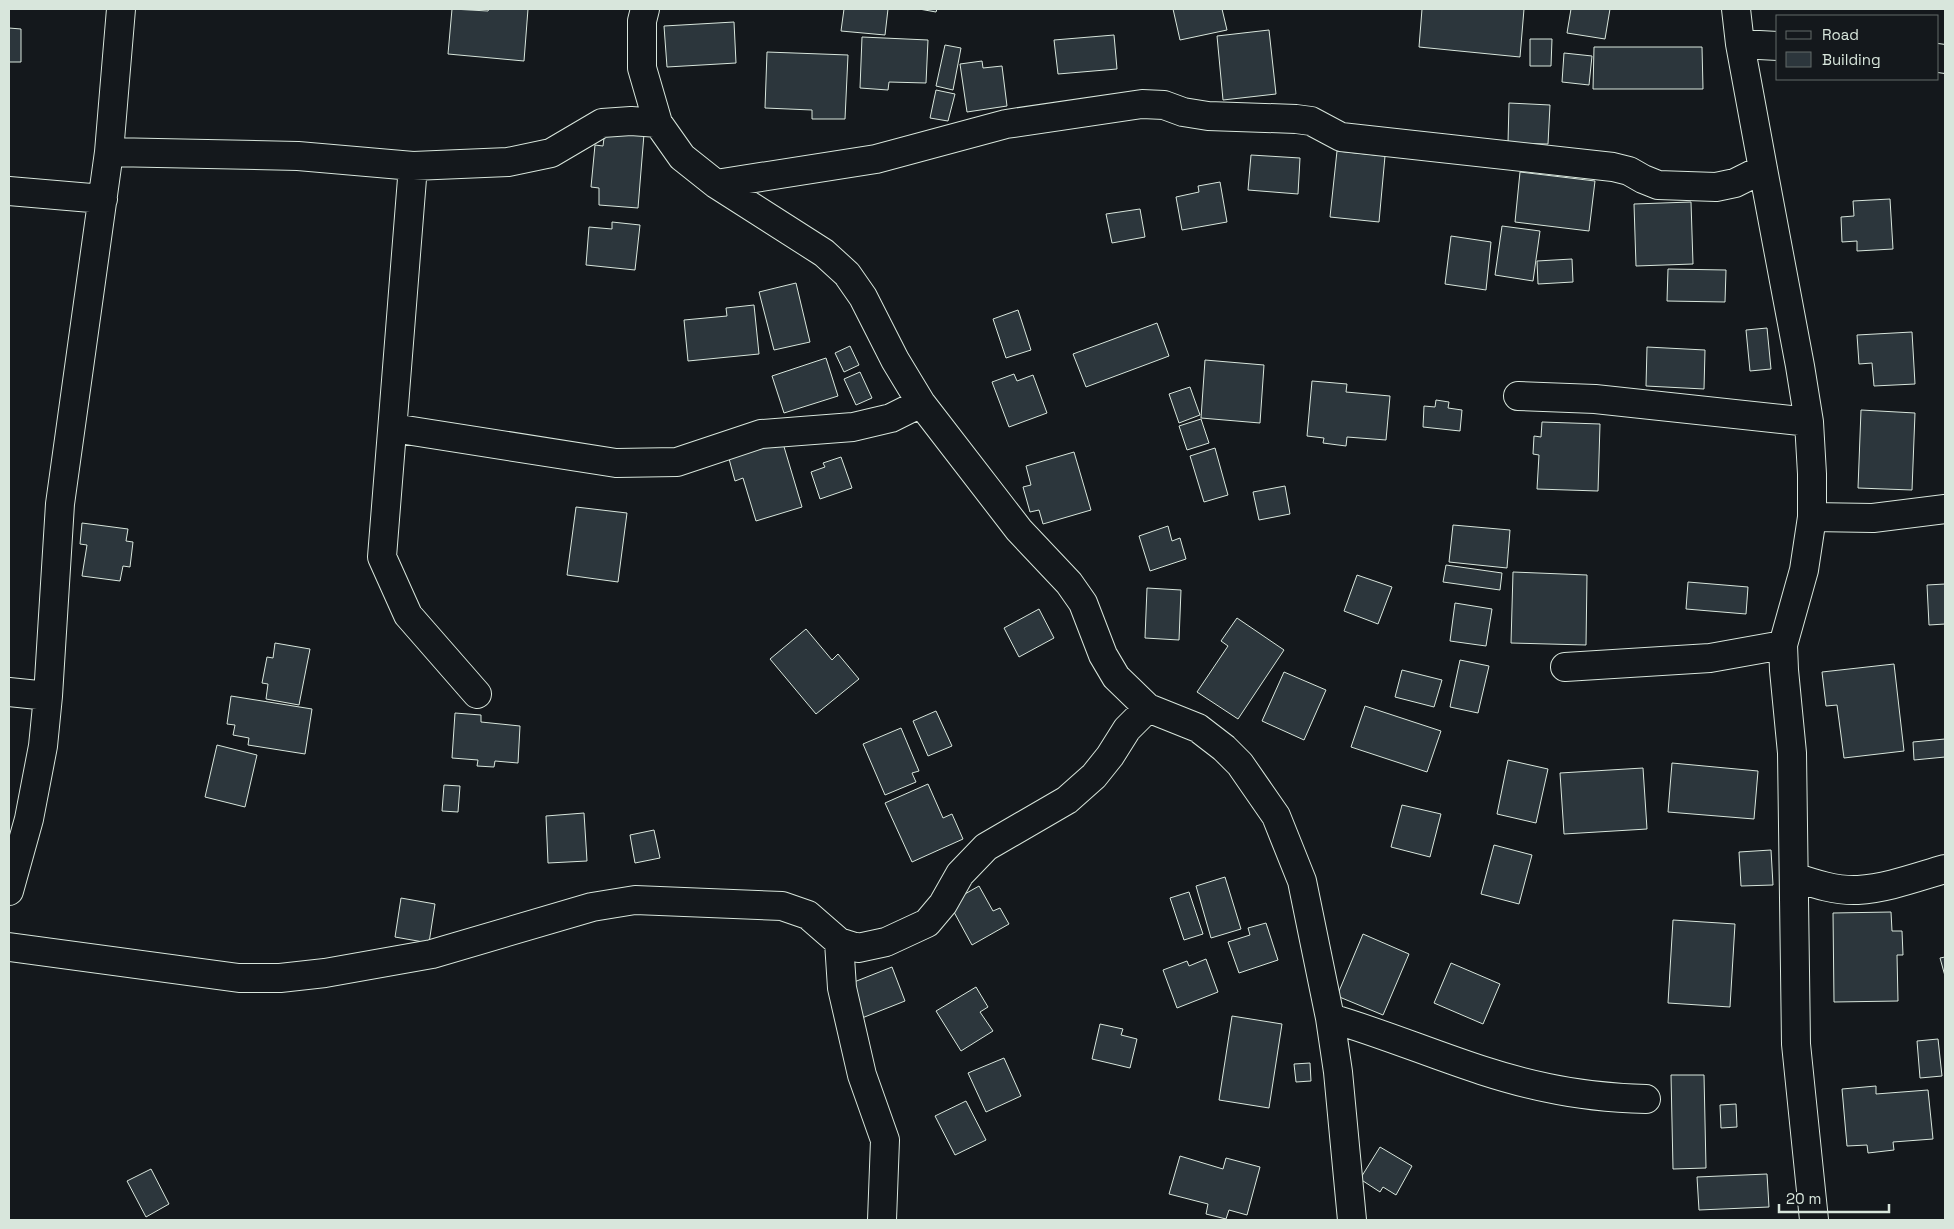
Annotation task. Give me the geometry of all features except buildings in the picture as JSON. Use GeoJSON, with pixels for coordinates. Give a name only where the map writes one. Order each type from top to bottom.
{"type":"FeatureCollection","features":[{"type":"Feature","properties":{"kind":"street"},"geometry":{"type":"LineString","coordinates":[[9,891],[29,820],[43,746],[60,504],[110,152],[121,9]]}},
{"type":"Feature","properties":{"kind":"street"},"geometry":{"type":"LineString","coordinates":[[645,9],[642,21],[642,68],[658,123],[682,157],[716,184],[824,253],[847,274],[863,297],[895,360],[922,403],[1019,530],[1069,583],[1083,603],[1103,655],[1116,677],[1148,708],[1198,728],[1224,748],[1240,764],[1276,816],[1304,889],[1330,1018],[1338,1072],[1352,1220]]}},
{"type":"Feature","properties":{"kind":"street"},"geometry":{"type":"LineString","coordinates":[[1736,9],[1740,44],[1809,422],[1812,517],[1804,570],[1783,646],[1792,753],[1796,1044],[1814,1220]]}},
{"type":"Feature","properties":{"kind":"street"},"geometry":{"type":"LineString","coordinates":[[1740,44],[1776,46]]}},
{"type":"Feature","properties":{"kind":"street"},"geometry":{"type":"LineString","coordinates":[[716,184],[876,159],[1006,124],[1142,104],[1164,105],[1183,112],[1208,116],[1296,119],[1311,122],[1341,137],[1613,167],[1629,171],[1643,180],[1658,185],[1716,187],[1735,183],[1763,169]]}},
{"type":"Feature","properties":{"kind":"street"},"geometry":{"type":"LineString","coordinates":[[110,152],[298,156],[413,166],[508,162],[551,153],[602,123],[631,121],[658,123]]}},
{"type":"Feature","properties":{"kind":"street"},"geometry":{"type":"LineString","coordinates":[[413,166],[394,428],[382,557],[408,614],[477,694]]}},
{"type":"Feature","properties":{"kind":"street"},"geometry":{"type":"LineString","coordinates":[[9,191],[103,199]]}},
{"type":"Feature","properties":{"kind":"street"},"geometry":{"type":"LineString","coordinates":[[1518,396],[1595,400],[1809,422]]}},
{"type":"Feature","properties":{"kind":"street"},"geometry":{"type":"LineString","coordinates":[[394,428],[616,463],[677,462],[761,434],[854,427],[891,418],[922,403]]}},
{"type":"Feature","properties":{"kind":"street"},"geometry":{"type":"LineString","coordinates":[[1812,517],[1873,518],[1945,509]]}},
{"type":"Feature","properties":{"kind":"street"},"geometry":{"type":"LineString","coordinates":[[1565,667],[1710,658],[1783,646]]}},
{"type":"Feature","properties":{"kind":"street"},"geometry":{"type":"LineString","coordinates":[[9,692],[48,696]]}},
{"type":"Feature","properties":{"kind":"street"},"geometry":{"type":"LineString","coordinates":[[9,947],[238,978],[280,978],[325,973],[432,954],[592,907],[634,900],[782,906],[808,914],[838,942],[858,948],[886,942],[927,923],[943,904],[960,874],[986,847],[1067,800],[1094,776],[1110,756],[1127,729],[1148,708]]}},
{"type":"Feature","properties":{"kind":"street"},"geometry":{"type":"LineString","coordinates":[[1794,877],[1826,887],[1858,890],[1894,884],[1945,869]]}},
{"type":"Feature","properties":{"kind":"street"},"geometry":{"type":"LineString","coordinates":[[838,942],[842,988],[862,1075],[885,1140],[882,1220]]}},
{"type":"Feature","properties":{"kind":"street"},"geometry":{"type":"LineString","coordinates":[[1330,1018],[1371,1030],[1483,1070],[1546,1088],[1596,1097],[1646,1099]]}}]}
